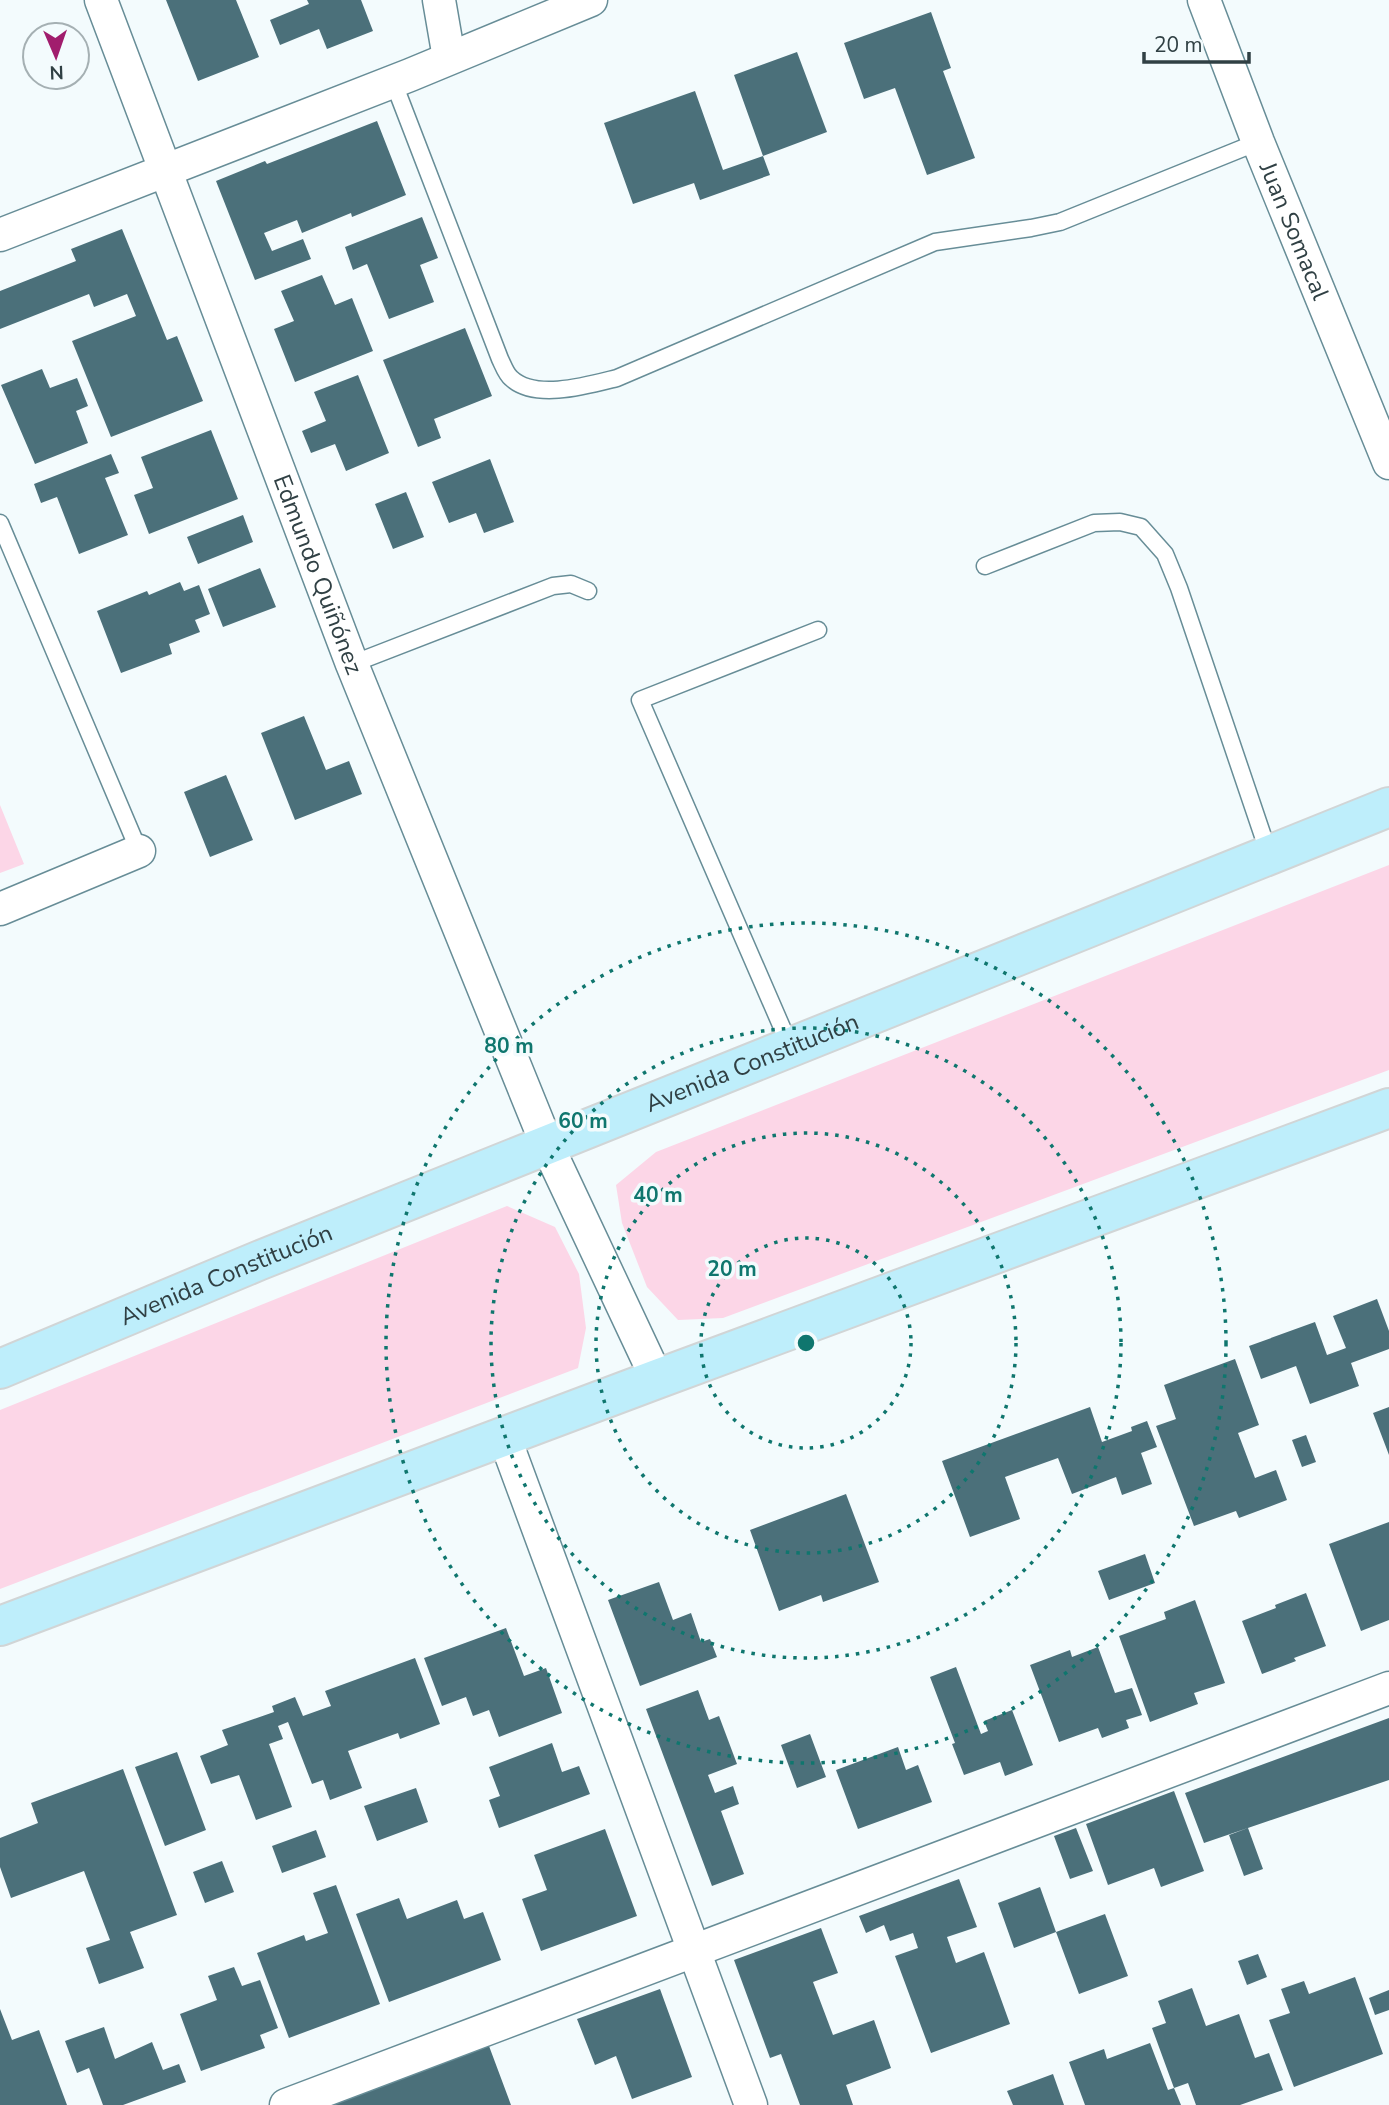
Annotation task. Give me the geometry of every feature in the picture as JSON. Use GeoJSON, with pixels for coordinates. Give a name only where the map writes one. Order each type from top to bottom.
{"type":"FeatureCollection","features":[{"type":"Feature","properties":{"kind":"main road","name":"Avenida Constitución"},"geometry":{"type":"LineString","coordinates":[[0,1369],[258,1261],[1389,807]]}},
{"type":"Feature","properties":{"kind":"main road"},"geometry":{"type":"LineString","coordinates":[[0,1626],[1389,1108]]}},
{"type":"Feature","properties":{"kind":"street","name":"Edmundo Quiñónez"},"geometry":{"type":"LineString","coordinates":[[101,0],[352,664],[547,1145],[657,1379]]}},
{"type":"Feature","properties":{"kind":"street"},"geometry":{"type":"LineString","coordinates":[[439,0],[449,58]]}},
{"type":"Feature","properties":{"kind":"street"},"geometry":{"type":"LineString","coordinates":[[0,235],[167,171],[591,0]]}},
{"type":"Feature","properties":{"kind":"street","name":"Juan Somacal"},"geometry":{"type":"LineString","coordinates":[[1204,0],[1258,142],[1389,463]]}},
{"type":"Feature","properties":{"kind":"street"},"geometry":{"type":"LineString","coordinates":[[0,909],[139,851]]}},
{"type":"Feature","properties":{"kind":"street"},"geometry":{"type":"LineString","coordinates":[[504,1436],[751,2105]]}},
{"type":"Feature","properties":{"kind":"street"},"geometry":{"type":"LineString","coordinates":[[286,2105],[1389,1688]]}},
{"type":"Feature","properties":{"kind":"lane"},"geometry":{"type":"LineString","coordinates":[[393,81],[500,359],[510,378],[528,387],[570,390],[617,378],[935,242],[1060,222],[1258,142]]}},
{"type":"Feature","properties":{"kind":"lane"},"geometry":{"type":"LineString","coordinates":[[985,566],[1094,523],[1120,522],[1141,527],[1165,554],[1179,588],[1269,854]]}},
{"type":"Feature","properties":{"kind":"lane"},"geometry":{"type":"LineString","coordinates":[[0,523],[139,851]]}},
{"type":"Feature","properties":{"kind":"lane"},"geometry":{"type":"LineString","coordinates":[[352,664],[553,586],[571,584],[588,591]]}},
{"type":"Feature","properties":{"kind":"lane"},"geometry":{"type":"LineString","coordinates":[[790,1046],[640,699],[818,631]]}},
{"type":"Feature","properties":{"kind":"shaded area"},"geometry":{"type":"Polygon","coordinates":[[[0,805],[24,864],[0,873],[0,805]]]}},
{"type":"Feature","properties":{"kind":"shaded area"},"geometry":{"type":"Polygon","coordinates":[[[1389,865],[1389,1070],[723,1318],[678,1320],[647,1287],[622,1223],[616,1185],[656,1152],[1389,865]]]}},
{"type":"Feature","properties":{"kind":"shaded area"},"geometry":{"type":"Polygon","coordinates":[[[507,1206],[555,1227],[579,1274],[586,1328],[578,1368],[0,1589],[0,1410],[507,1206]]]}},
{"type":"Feature","properties":{"kind":"building"},"geometry":{"type":"Polygon","coordinates":[[[166,0],[236,0],[259,57],[198,81],[166,0]]]}},
{"type":"Feature","properties":{"kind":"building"},"geometry":{"type":"Polygon","coordinates":[[[307,0],[361,0],[373,31],[327,49],[319,29],[280,45],[270,20],[309,4],[307,0]]]}},
{"type":"Feature","properties":{"kind":"building"},"geometry":{"type":"Polygon","coordinates":[[[931,12],[951,68],[943,71],[975,158],[927,175],[895,88],[864,99],[844,43],[931,12]]]}},
{"type":"Feature","properties":{"kind":"building"},"geometry":{"type":"Polygon","coordinates":[[[797,52],[827,132],[763,156],[734,75],[797,52]]]}},
{"type":"Feature","properties":{"kind":"building"},"geometry":{"type":"Polygon","coordinates":[[[695,91],[723,170],[763,156],[770,175],[700,200],[694,183],[633,204],[604,123],[695,91]]]}},
{"type":"Feature","properties":{"kind":"building"},"geometry":{"type":"Polygon","coordinates":[[[377,121],[406,195],[352,217],[351,213],[302,233],[297,220],[264,233],[272,251],[303,239],[311,259],[255,280],[216,181],[377,121]]]}},
{"type":"Feature","properties":{"kind":"building"},"geometry":{"type":"Polygon","coordinates":[[[422,217],[438,258],[420,265],[434,302],[389,319],[367,264],[353,270],[345,247],[422,217]]]}},
{"type":"Feature","properties":{"kind":"building"},"geometry":{"type":"Polygon","coordinates":[[[122,229],[167,340],[177,336],[203,401],[111,437],[72,341],[136,316],[127,294],[94,307],[89,294],[0,329],[0,291],[76,261],[71,249],[122,229]]]}},
{"type":"Feature","properties":{"kind":"building"},"geometry":{"type":"Polygon","coordinates":[[[322,275],[335,305],[352,298],[373,351],[295,382],[274,329],[294,321],[281,291],[322,275]]]}},
{"type":"Feature","properties":{"kind":"building"},"geometry":{"type":"Polygon","coordinates":[[[465,328],[492,396],[434,419],[441,438],[418,447],[383,360],[465,328]]]}},
{"type":"Feature","properties":{"kind":"building"},"geometry":{"type":"Polygon","coordinates":[[[42,369],[50,388],[77,378],[88,406],[76,411],[88,443],[35,464],[1,385],[42,369]]]}},
{"type":"Feature","properties":{"kind":"building"},"geometry":{"type":"Polygon","coordinates":[[[358,375],[389,453],[346,471],[335,444],[311,453],[302,431],[326,421],[314,392],[358,375]]]}},
{"type":"Feature","properties":{"kind":"building"},"geometry":{"type":"Polygon","coordinates":[[[211,430],[238,499],[149,534],[134,495],[153,488],[141,457],[211,430]]]}},
{"type":"Feature","properties":{"kind":"building"},"geometry":{"type":"Polygon","coordinates":[[[111,454],[119,473],[105,478],[128,535],[79,554],[57,497],[41,503],[34,484],[111,454]]]}},
{"type":"Feature","properties":{"kind":"building"},"geometry":{"type":"Polygon","coordinates":[[[490,459],[514,522],[484,533],[476,513],[449,523],[432,482],[490,459]]]}},
{"type":"Feature","properties":{"kind":"building"},"geometry":{"type":"Polygon","coordinates":[[[406,492],[424,537],[393,549],[375,504],[406,492]]]}},
{"type":"Feature","properties":{"kind":"building"},"geometry":{"type":"Polygon","coordinates":[[[243,515],[253,542],[198,564],[187,537],[243,515]]]}},
{"type":"Feature","properties":{"kind":"building"},"geometry":{"type":"Polygon","coordinates":[[[260,568],[276,607],[223,627],[208,589],[260,568]]]}},
{"type":"Feature","properties":{"kind":"building"},"geometry":{"type":"Polygon","coordinates":[[[180,582],[184,591],[199,585],[210,614],[195,620],[200,632],[169,644],[172,654],[121,673],[97,611],[147,591],[149,595],[180,582]]]}},
{"type":"Feature","properties":{"kind":"building"},"geometry":{"type":"Polygon","coordinates":[[[304,716],[326,770],[349,761],[362,794],[295,820],[261,733],[304,716]]]}},
{"type":"Feature","properties":{"kind":"building"},"geometry":{"type":"Polygon","coordinates":[[[226,775],[253,840],[210,857],[184,792],[226,775]]]}},
{"type":"Feature","properties":{"kind":"building"},"geometry":{"type":"Polygon","coordinates":[[[1377,1299],[1389,1331],[1389,1349],[1351,1363],[1359,1386],[1310,1404],[1296,1366],[1261,1379],[1249,1346],[1315,1322],[1327,1355],[1346,1348],[1333,1316],[1377,1299]]]}},
{"type":"Feature","properties":{"kind":"building"},"geometry":{"type":"Polygon","coordinates":[[[1235,1359],[1259,1425],[1238,1433],[1255,1478],[1276,1470],[1287,1500],[1239,1518],[1236,1511],[1194,1526],[1156,1426],[1176,1419],[1164,1385],[1235,1359]]]}},
{"type":"Feature","properties":{"kind":"building"},"geometry":{"type":"Polygon","coordinates":[[[1090,1407],[1102,1442],[1132,1431],[1131,1427],[1147,1421],[1157,1447],[1141,1453],[1152,1484],[1122,1495],[1116,1477],[1072,1494],[1058,1458],[1005,1477],[1020,1519],[970,1537],[942,1461],[1090,1407]]]}},
{"type":"Feature","properties":{"kind":"building"},"geometry":{"type":"Polygon","coordinates":[[[1389,1407],[1389,1455],[1373,1413],[1389,1407]]]}},
{"type":"Feature","properties":{"kind":"building"},"geometry":{"type":"Polygon","coordinates":[[[1306,1435],[1316,1462],[1302,1467],[1292,1440],[1306,1435]]]}},
{"type":"Feature","properties":{"kind":"building"},"geometry":{"type":"Polygon","coordinates":[[[846,1494],[879,1582],[823,1602],[821,1595],[779,1611],[750,1530],[846,1494]]]}},
{"type":"Feature","properties":{"kind":"building"},"geometry":{"type":"Polygon","coordinates":[[[1389,1522],[1389,1620],[1361,1631],[1329,1544],[1389,1522]]]}},
{"type":"Feature","properties":{"kind":"building"},"geometry":{"type":"Polygon","coordinates":[[[1145,1554],[1155,1583],[1109,1600],[1098,1571],[1145,1554]]]}},
{"type":"Feature","properties":{"kind":"building"},"geometry":{"type":"Polygon","coordinates":[[[659,1582],[673,1620],[691,1613],[701,1642],[710,1639],[717,1657],[640,1686],[608,1600],[659,1582]]]}},
{"type":"Feature","properties":{"kind":"building"},"geometry":{"type":"Polygon","coordinates":[[[1306,1593],[1326,1646],[1262,1674],[1242,1621],[1306,1593]]]}},
{"type":"Feature","properties":{"kind":"building"},"geometry":{"type":"Polygon","coordinates":[[[1195,1600],[1225,1683],[1194,1693],[1198,1704],[1150,1722],[1119,1636],[1166,1619],[1164,1612],[1195,1600]]]}},
{"type":"Feature","properties":{"kind":"building"},"geometry":{"type":"Polygon","coordinates":[[[506,1628],[524,1676],[546,1668],[562,1713],[499,1737],[489,1710],[473,1716],[466,1697],[442,1706],[424,1658],[506,1628]]]}},
{"type":"Feature","properties":{"kind":"building"},"geometry":{"type":"Polygon","coordinates":[[[1098,1647],[1115,1693],[1132,1688],[1142,1715],[1126,1720],[1129,1728],[1102,1738],[1098,1728],[1059,1742],[1030,1665],[1070,1650],[1072,1657],[1098,1647]]]}},
{"type":"Feature","properties":{"kind":"building"},"geometry":{"type":"Polygon","coordinates":[[[415,1658],[440,1724],[400,1739],[398,1733],[348,1751],[362,1788],[330,1800],[323,1780],[312,1784],[288,1722],[278,1726],[283,1739],[269,1744],[292,1807],[256,1820],[239,1775],[211,1784],[200,1756],[228,1745],[222,1730],[274,1712],[272,1706],[295,1697],[303,1716],[331,1706],[325,1691],[415,1658]]]}},
{"type":"Feature","properties":{"kind":"building"},"geometry":{"type":"Polygon","coordinates":[[[956,1667],[981,1734],[988,1731],[984,1721],[1012,1710],[1033,1765],[1005,1776],[1000,1762],[964,1775],[930,1677],[956,1667]]]}},
{"type":"Feature","properties":{"kind":"building"},"geometry":{"type":"Polygon","coordinates":[[[698,1690],[709,1720],[719,1716],[737,1764],[708,1775],[715,1793],[733,1786],[739,1804],[721,1811],[744,1874],[712,1886],[646,1709],[698,1690]]]}},
{"type":"Feature","properties":{"kind":"building"},"geometry":{"type":"Polygon","coordinates":[[[1389,1718],[1389,1780],[1204,1843],[1185,1793],[1389,1718]]]}},
{"type":"Feature","properties":{"kind":"building"},"geometry":{"type":"Polygon","coordinates":[[[810,1734],[826,1777],[797,1788],[781,1745],[810,1734]]]}},
{"type":"Feature","properties":{"kind":"building"},"geometry":{"type":"Polygon","coordinates":[[[552,1743],[562,1772],[579,1766],[590,1794],[499,1828],[489,1800],[500,1796],[489,1767],[552,1743]]]}},
{"type":"Feature","properties":{"kind":"building"},"geometry":{"type":"Polygon","coordinates":[[[898,1747],[906,1770],[918,1765],[932,1802],[858,1829],[836,1770],[898,1747]]]}},
{"type":"Feature","properties":{"kind":"building"},"geometry":{"type":"Polygon","coordinates":[[[177,1752],[206,1830],[165,1846],[135,1767],[177,1752]]]}},
{"type":"Feature","properties":{"kind":"building"},"geometry":{"type":"Polygon","coordinates":[[[123,1769],[177,1915],[130,1932],[144,1968],[99,1984],[86,1948],[110,1940],[84,1871],[11,1898],[0,1867],[0,1838],[38,1823],[31,1803],[123,1769]]]}},
{"type":"Feature","properties":{"kind":"building"},"geometry":{"type":"Polygon","coordinates":[[[416,1788],[428,1822],[377,1841],[364,1806],[416,1788]]]}},
{"type":"Feature","properties":{"kind":"building"},"geometry":{"type":"Polygon","coordinates":[[[1174,1791],[1204,1871],[1161,1887],[1154,1868],[1108,1885],[1086,1824],[1174,1791]]]}},
{"type":"Feature","properties":{"kind":"building"},"geometry":{"type":"Polygon","coordinates":[[[1076,1828],[1093,1871],[1070,1879],[1054,1836],[1076,1828]]]}},
{"type":"Feature","properties":{"kind":"building"},"geometry":{"type":"Polygon","coordinates":[[[1248,1828],[1263,1869],[1244,1876],[1229,1835],[1248,1828]]]}},
{"type":"Feature","properties":{"kind":"building"},"geometry":{"type":"Polygon","coordinates":[[[605,1829],[637,1916],[541,1951],[522,1899],[547,1890],[534,1855],[605,1829]]]}},
{"type":"Feature","properties":{"kind":"building"},"geometry":{"type":"Polygon","coordinates":[[[316,1830],[326,1857],[282,1873],[272,1846],[316,1830]]]}},
{"type":"Feature","properties":{"kind":"building"},"geometry":{"type":"Polygon","coordinates":[[[222,1861],[234,1892],[205,1903],[193,1872],[222,1861]]]}},
{"type":"Feature","properties":{"kind":"building"},"geometry":{"type":"Polygon","coordinates":[[[959,1879],[977,1927],[947,1937],[956,1963],[984,1952],[1010,2024],[931,2053],[895,1956],[918,1948],[913,1933],[890,1941],[884,1925],[866,1933],[859,1916],[959,1879]]]}},
{"type":"Feature","properties":{"kind":"building"},"geometry":{"type":"Polygon","coordinates":[[[336,1885],[380,2004],[289,2038],[257,1953],[304,1935],[306,1941],[328,1933],[313,1893],[336,1885]]]}},
{"type":"Feature","properties":{"kind":"building"},"geometry":{"type":"Polygon","coordinates":[[[1040,1887],[1056,1932],[1014,1948],[998,1903],[1040,1887]]]}},
{"type":"Feature","properties":{"kind":"building"},"geometry":{"type":"Polygon","coordinates":[[[399,1898],[407,1919],[457,1900],[464,1919],[483,1912],[501,1960],[389,2002],[356,1914],[399,1898]]]}},
{"type":"Feature","properties":{"kind":"building"},"geometry":{"type":"Polygon","coordinates":[[[1105,1914],[1128,1976],[1079,1994],[1056,1932],[1105,1914]]]}},
{"type":"Feature","properties":{"kind":"building"},"geometry":{"type":"Polygon","coordinates":[[[821,1928],[838,1973],[813,1982],[833,2035],[874,2020],[891,2068],[846,2085],[853,2105],[800,2105],[781,2054],[770,2058],[734,1960],[821,1928]]]}},
{"type":"Feature","properties":{"kind":"building"},"geometry":{"type":"Polygon","coordinates":[[[1258,1954],[1267,1977],[1247,1985],[1238,1961],[1258,1954]]]}},
{"type":"Feature","properties":{"kind":"building"},"geometry":{"type":"Polygon","coordinates":[[[234,1967],[242,1986],[260,1980],[278,2028],[260,2035],[265,2048],[201,2071],[180,2014],[217,2000],[208,1976],[234,1967]]]}},
{"type":"Feature","properties":{"kind":"building"},"geometry":{"type":"Polygon","coordinates":[[[1355,1977],[1383,2054],[1294,2087],[1269,2020],[1290,2013],[1281,1989],[1304,1981],[1309,1994],[1355,1977]]]}},
{"type":"Feature","properties":{"kind":"building"},"geometry":{"type":"Polygon","coordinates":[[[1192,1988],[1206,2026],[1239,2014],[1255,2058],[1269,2053],[1283,2090],[1240,2105],[1196,2105],[1188,2083],[1174,2088],[1152,2028],[1166,2023],[1158,2001],[1192,1988]]]}},
{"type":"Feature","properties":{"kind":"building"},"geometry":{"type":"Polygon","coordinates":[[[660,1989],[692,2077],[632,2099],[616,2056],[595,2065],[577,2019],[660,1989]]]}},
{"type":"Feature","properties":{"kind":"building"},"geometry":{"type":"Polygon","coordinates":[[[1389,1990],[1389,2010],[1375,2015],[1369,1998],[1389,1990]]]}},
{"type":"Feature","properties":{"kind":"building"},"geometry":{"type":"Polygon","coordinates":[[[0,2009],[12,2040],[39,2030],[67,2105],[0,2105],[0,2009]]]}},
{"type":"Feature","properties":{"kind":"building"},"geometry":{"type":"Polygon","coordinates":[[[104,2027],[115,2059],[152,2042],[163,2070],[179,2064],[186,2082],[123,2105],[103,2105],[89,2068],[77,2073],[65,2041],[104,2027]]]}},
{"type":"Feature","properties":{"kind":"building"},"geometry":{"type":"Polygon","coordinates":[[[1150,2043],[1168,2090],[1174,2088],[1181,2105],[1085,2105],[1069,2062],[1104,2049],[1107,2059],[1150,2043]]]}},
{"type":"Feature","properties":{"kind":"building"},"geometry":{"type":"Polygon","coordinates":[[[489,2046],[511,2105],[330,2105],[364,2092],[489,2046]]]}},
{"type":"Feature","properties":{"kind":"building"},"geometry":{"type":"Polygon","coordinates":[[[1053,2074],[1064,2105],[1013,2105],[1007,2091],[1053,2074]]]}}]}
